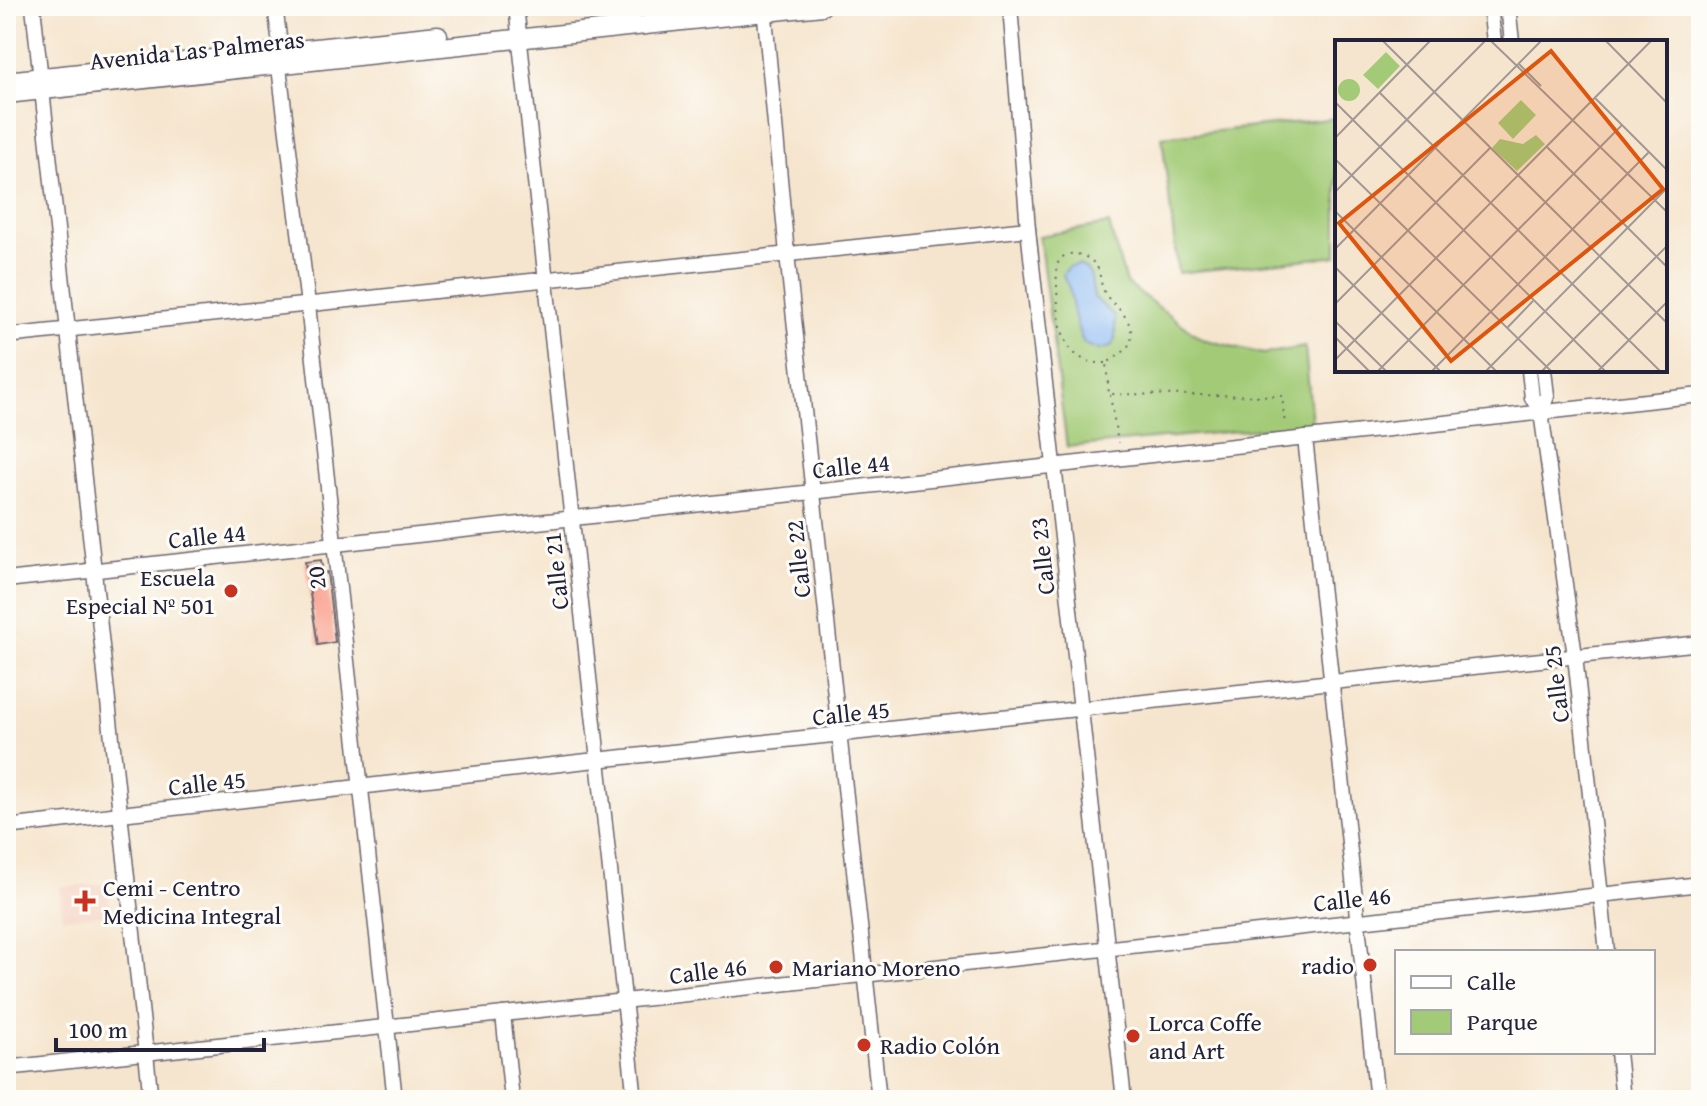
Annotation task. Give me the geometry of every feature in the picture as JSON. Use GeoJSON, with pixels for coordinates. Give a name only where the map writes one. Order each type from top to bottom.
{"type":"FeatureCollection","features":[{"type":"Feature","properties":{"kind":"main road","name":"Avenida Las Palmeras"},"geometry":{"type":"LineString","coordinates":[[6,94],[40,84],[280,59],[707,6]]}},
{"type":"Feature","properties":{"kind":"main road","name":"Avenida Las Palmeras"},"geometry":{"type":"LineString","coordinates":[[519,31],[822,6]]}},
{"type":"Feature","properties":{"kind":"main road","name":"Avenida Las Palmeras"},"geometry":{"type":"LineString","coordinates":[[6,81],[40,84]]}},
{"type":"Feature","properties":{"kind":"street"},"geometry":{"type":"LineString","coordinates":[[33,6],[151,1100]]}},
{"type":"Feature","properties":{"kind":"street","name":"20"},"geometry":{"type":"LineString","coordinates":[[275,6],[395,1100]]}},
{"type":"Feature","properties":{"kind":"street","name":"Calle 21"},"geometry":{"type":"LineString","coordinates":[[516,6],[635,1100]]}},
{"type":"Feature","properties":{"kind":"street","name":"Calle 23"},"geometry":{"type":"LineString","coordinates":[[1010,6],[1028,229],[1124,1100]]}},
{"type":"Feature","properties":{"kind":"street"},"geometry":{"type":"LineString","coordinates":[[1490,6],[1494,40]]}},
{"type":"Feature","properties":{"kind":"street"},"geometry":{"type":"LineString","coordinates":[[1508,6],[1512,40]]}},
{"type":"Feature","properties":{"kind":"street","name":"Calle 22"},"geometry":{"type":"LineString","coordinates":[[764,9],[787,254],[879,1100]]}},
{"type":"Feature","properties":{"kind":"street"},"geometry":{"type":"LineString","coordinates":[[6,336],[1028,229]]}},
{"type":"Feature","properties":{"kind":"street","name":"Calle 25"},"geometry":{"type":"LineString","coordinates":[[1529,372],[1532,398],[1541,412],[1575,656],[1607,950]]}},
{"type":"Feature","properties":{"kind":"street","name":"Calle 25"},"geometry":{"type":"LineString","coordinates":[[1541,412],[1547,396],[1544,372]]}},
{"type":"Feature","properties":{"kind":"street","name":"Calle 44"},"geometry":{"type":"LineString","coordinates":[[6,580],[1701,395]]}},
{"type":"Feature","properties":{"kind":"street"},"geometry":{"type":"LineString","coordinates":[[1305,438],[1377,1100]]}},
{"type":"Feature","properties":{"kind":"street","name":"Calle 45"},"geometry":{"type":"LineString","coordinates":[[6,827],[596,760],[1701,643]]}},
{"type":"Feature","properties":{"kind":"street","name":"Calle 46"},"geometry":{"type":"LineString","coordinates":[[6,1068],[1701,884]]}},
{"type":"Feature","properties":{"kind":"street"},"geometry":{"type":"LineString","coordinates":[[503,1014],[512,1100]]}},
{"type":"Feature","properties":{"kind":"street"},"geometry":{"type":"LineString","coordinates":[[1618,1054],[1623,1100]]}},
{"type":"Feature","properties":{"kind":"path"},"geometry":{"type":"LineString","coordinates":[[1075,254],[1088,258],[1098,268],[1103,290],[1123,313],[1130,327],[1131,341],[1125,353],[1106,363],[1083,362],[1064,338],[1059,318],[1056,266],[1064,256],[1075,254]]}},
{"type":"Feature","properties":{"kind":"path"},"geometry":{"type":"LineString","coordinates":[[1106,363],[1118,443]]}},
{"type":"Feature","properties":{"kind":"path"},"geometry":{"type":"LineString","coordinates":[[1109,394],[1282,396],[1287,440]]}},
{"type":"Feature","properties":{"kind":"shaded area","name":"Cemi - Centro Medicina Integral"},"geometry":{"type":"Polygon","coordinates":[[[109,884],[111,914],[62,918],[60,887],[109,884]]]}},
{"type":"Feature","properties":{"kind":"green space"},"geometry":{"type":"Polygon","coordinates":[[[1335,118],[1335,256],[1178,273],[1162,137],[1335,118]]]}},
{"type":"Feature","properties":{"kind":"green space"},"geometry":{"type":"Polygon","coordinates":[[[1109,224],[1126,283],[1202,339],[1263,354],[1305,347],[1312,424],[1067,447],[1039,236],[1109,224]]]}},
{"type":"Feature","properties":{"kind":"water"},"geometry":{"type":"Polygon","coordinates":[[[1079,265],[1090,274],[1094,297],[1115,317],[1115,340],[1111,347],[1099,350],[1084,344],[1081,337],[1063,274],[1069,267],[1079,265]]]}},
{"type":"Feature","properties":{"kind":"building"},"geometry":{"type":"Polygon","coordinates":[[[321,560],[323,573],[327,572],[335,642],[318,645],[305,562],[321,560]]]}},
{"type":"Feature","properties":{"kind":"place","name":"Escuela Especial Nº 501"},"geometry":{"type":"Point","coordinates":[231,591]}},
{"type":"Feature","properties":{"kind":"place","name":"Cemi - Centro Medicina Integral"},"geometry":{"type":"Point","coordinates":[85,901]}},
{"type":"Feature","properties":{"kind":"place","name":"radio"},"geometry":{"type":"Point","coordinates":[1370,965]}},
{"type":"Feature","properties":{"kind":"place","name":"Mariano Moreno"},"geometry":{"type":"Point","coordinates":[776,967]}},
{"type":"Feature","properties":{"kind":"place","name":"Lorca Coffe and Art"},"geometry":{"type":"Point","coordinates":[1133,1036]}},
{"type":"Feature","properties":{"kind":"place","name":"Radio Colón"},"geometry":{"type":"Point","coordinates":[864,1045]}}]}
